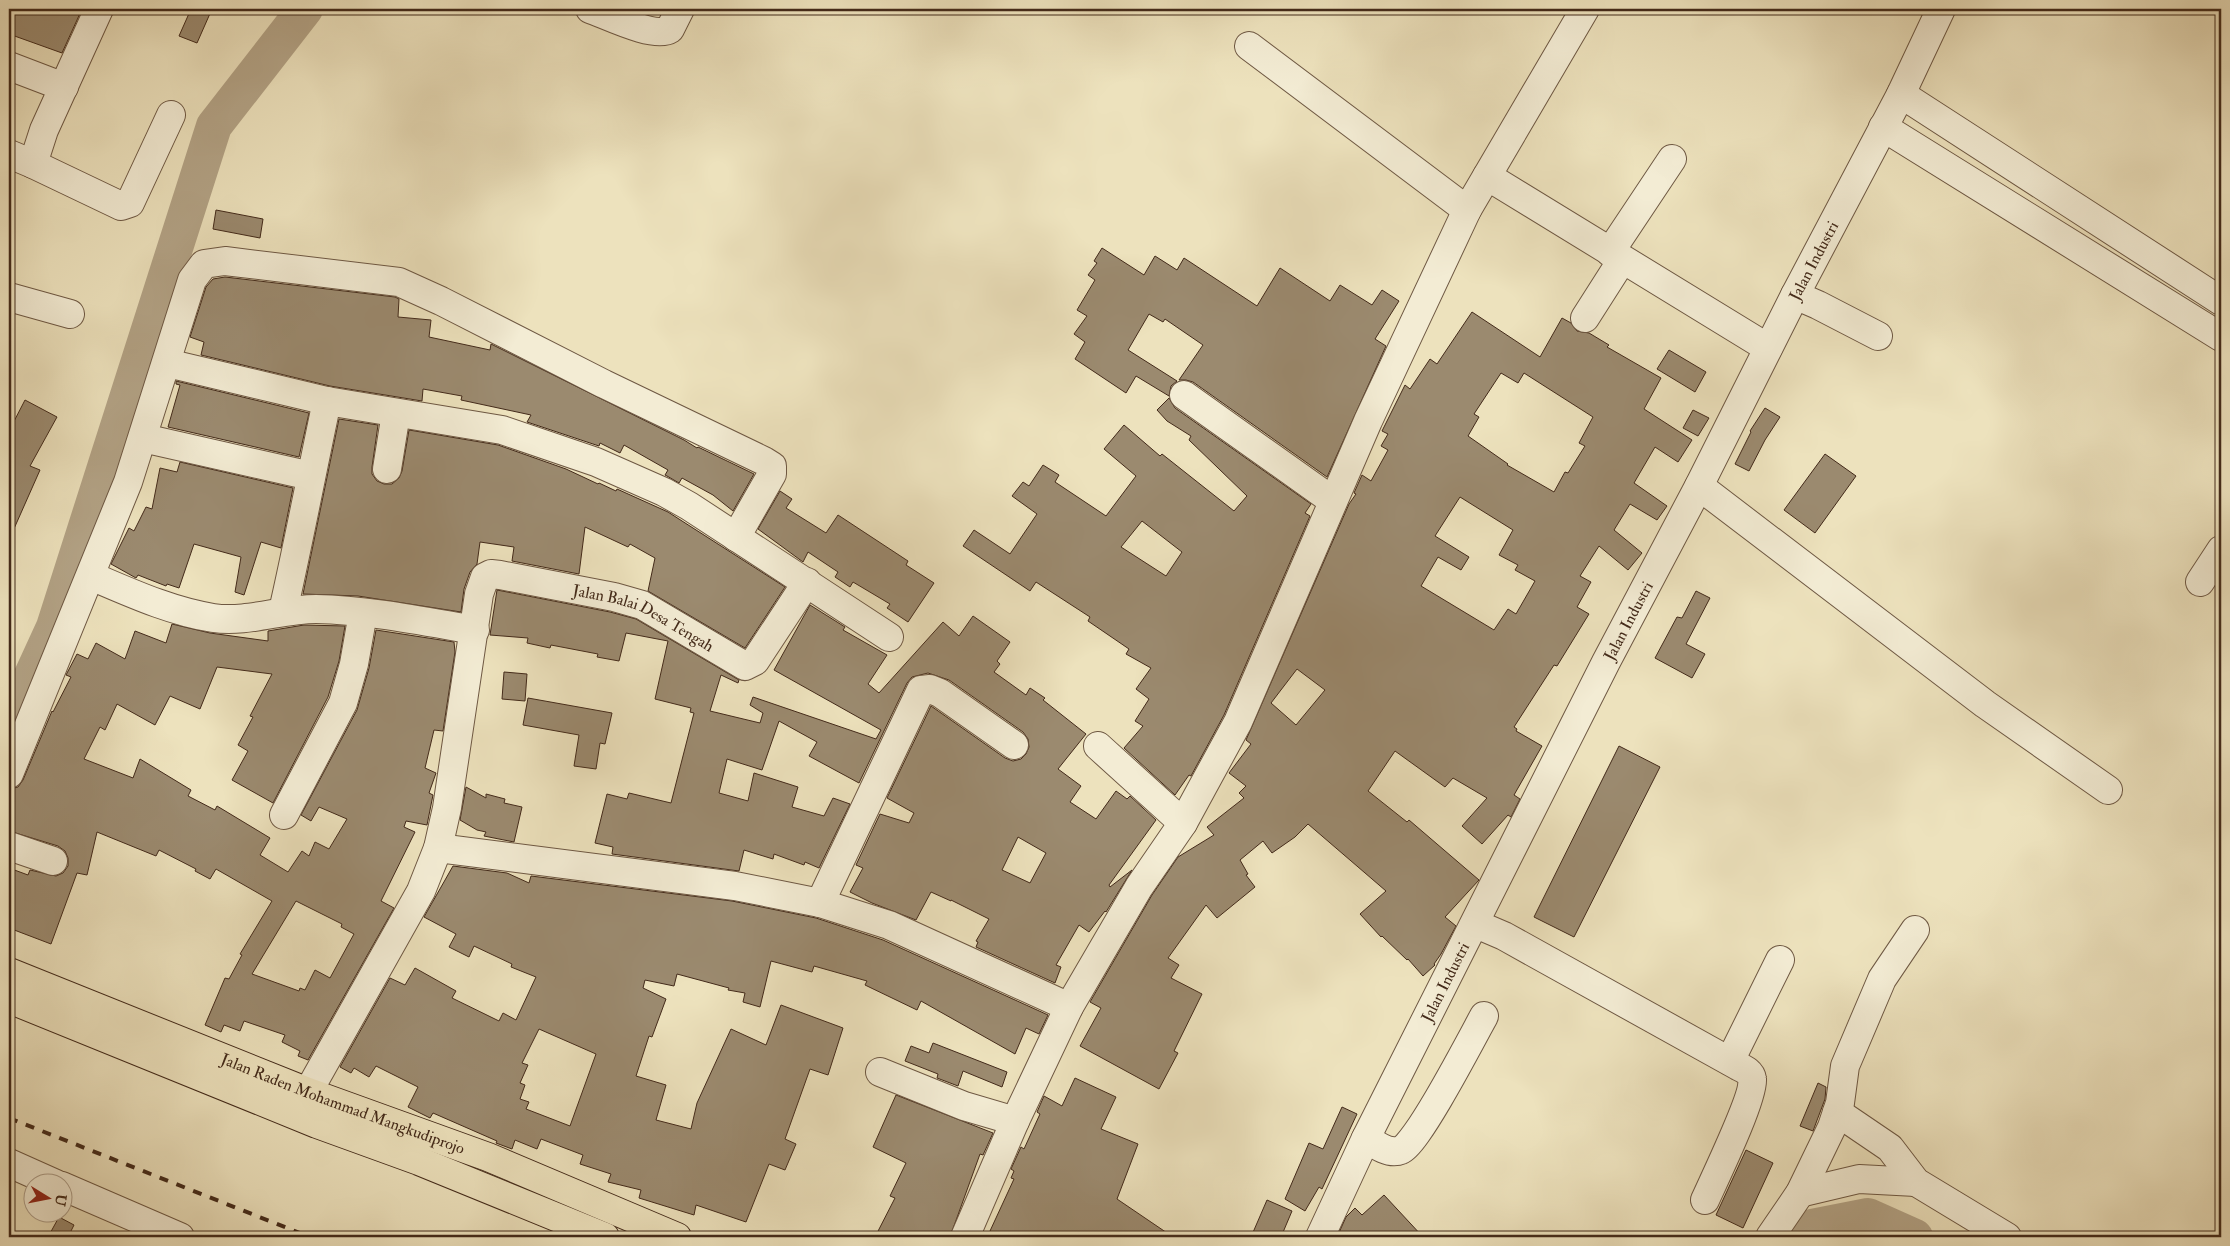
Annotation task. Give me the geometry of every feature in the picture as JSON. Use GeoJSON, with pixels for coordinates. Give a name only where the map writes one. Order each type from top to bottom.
{"type":"FeatureCollection","features":[{"type":"Feature","properties":{"kind":"highway","name":"Jalan Raden Mohammad Mangkudiprojo"},"geometry":{"type":"LineString","coordinates":[[9,972],[308,1092],[488,1158],[677,1237]]}},
{"type":"Feature","properties":{"kind":"highway","name":"Jalan Raden Mohammad Mangkudiprojo"},"geometry":{"type":"LineString","coordinates":[[9,999],[307,1121],[419,1161],[606,1237]]}},
{"type":"Feature","properties":{"kind":"highway"},"geometry":{"type":"LineString","coordinates":[[419,1161],[430,1156],[434,1150],[435,1142],[427,1135]]}},
{"type":"Feature","properties":{"kind":"highway"},"geometry":{"type":"LineString","coordinates":[[474,1183],[473,1176],[476,1166],[483,1159],[488,1158]]}},
{"type":"Feature","properties":{"kind":"street"},"geometry":{"type":"LineString","coordinates":[[99,9],[44,130],[21,159],[121,206],[130,203],[172,115]]}},
{"type":"Feature","properties":{"kind":"street"},"geometry":{"type":"LineString","coordinates":[[590,9],[660,33],[668,31],[680,9]]}},
{"type":"Feature","properties":{"kind":"street"},"geometry":{"type":"LineString","coordinates":[[965,1237],[1015,1121],[1069,1007],[1140,887],[1183,824],[1238,722],[1400,350],[1468,210],[1585,9]]}},
{"type":"Feature","properties":{"kind":"street","name":"Jalan Industri"},"geometry":{"type":"LineString","coordinates":[[1320,1237],[1366,1138],[1476,924],[1606,662],[1700,486],[1794,295],[1901,94],[1942,9]]}},
{"type":"Feature","properties":{"kind":"street"},"geometry":{"type":"LineString","coordinates":[[1249,46],[1468,210]]}},
{"type":"Feature","properties":{"kind":"street"},"geometry":{"type":"LineString","coordinates":[[9,66],[64,87]]}},
{"type":"Feature","properties":{"kind":"street"},"geometry":{"type":"LineString","coordinates":[[1901,94],[2221,302]]}},
{"type":"Feature","properties":{"kind":"street"},"geometry":{"type":"LineString","coordinates":[[1883,126],[2221,337]]}},
{"type":"Feature","properties":{"kind":"street"},"geometry":{"type":"LineString","coordinates":[[1585,318],[1616,256],[1672,159]]}},
{"type":"Feature","properties":{"kind":"street"},"geometry":{"type":"LineString","coordinates":[[1487,176],[1768,348]]}},
{"type":"Feature","properties":{"kind":"street"},"geometry":{"type":"LineString","coordinates":[[9,774],[91,576],[143,438],[192,280],[200,268],[209,262],[225,261],[399,282],[768,463],[772,469],[768,483],[736,537]]}},
{"type":"Feature","properties":{"kind":"street"},"geometry":{"type":"LineString","coordinates":[[1794,295],[1818,305],[1878,336]]}},
{"type":"Feature","properties":{"kind":"street"},"geometry":{"type":"LineString","coordinates":[[9,297],[70,314]]}},
{"type":"Feature","properties":{"kind":"street"},"geometry":{"type":"LineString","coordinates":[[167,363],[327,401],[496,429],[596,462],[664,492],[807,582],[889,638]]}},
{"type":"Feature","properties":{"kind":"street"},"geometry":{"type":"LineString","coordinates":[[1184,395],[1333,501]]}},
{"type":"Feature","properties":{"kind":"street"},"geometry":{"type":"LineString","coordinates":[[283,611],[306,510],[311,476],[327,401]]}},
{"type":"Feature","properties":{"kind":"street"},"geometry":{"type":"LineString","coordinates":[[387,469],[396,413]]}},
{"type":"Feature","properties":{"kind":"street"},"geometry":{"type":"LineString","coordinates":[[143,438],[311,476]]}},
{"type":"Feature","properties":{"kind":"street"},"geometry":{"type":"LineString","coordinates":[[1700,486],[1985,704],[2108,790]]}},
{"type":"Feature","properties":{"kind":"street"},"geometry":{"type":"LineString","coordinates":[[2200,582],[2221,550]]}},
{"type":"Feature","properties":{"kind":"street","name":"Jalan Balai Desa Tengah"},"geometry":{"type":"LineString","coordinates":[[475,630],[482,581],[489,574],[500,575],[595,593],[642,605],[737,663],[748,666],[753,664],[758,657],[807,582]]}},
{"type":"Feature","properties":{"kind":"street"},"geometry":{"type":"LineString","coordinates":[[91,576],[171,609],[215,618],[238,620],[283,611],[316,610],[362,613],[475,630],[451,784],[438,848],[421,891],[308,1092]]}},
{"type":"Feature","properties":{"kind":"street"},"geometry":{"type":"LineString","coordinates":[[284,815],[343,703],[354,664],[362,613]]}},
{"type":"Feature","properties":{"kind":"street"},"geometry":{"type":"LineString","coordinates":[[820,903],[921,690],[930,689],[940,692],[1014,745]]}},
{"type":"Feature","properties":{"kind":"street"},"geometry":{"type":"LineString","coordinates":[[1098,746],[1183,824]]}},
{"type":"Feature","properties":{"kind":"street"},"geometry":{"type":"LineString","coordinates":[[9,846],[53,861]]}},
{"type":"Feature","properties":{"kind":"street"},"geometry":{"type":"LineString","coordinates":[[438,848],[706,882],[820,903],[889,925],[1069,1007]]}},
{"type":"Feature","properties":{"kind":"street"},"geometry":{"type":"LineString","coordinates":[[1476,924],[1504,936],[1749,1073],[1752,1086],[1744,1110],[1705,1200]]}},
{"type":"Feature","properties":{"kind":"street"},"geometry":{"type":"LineString","coordinates":[[1770,1237],[1800,1192],[1832,1127],[1837,1112],[1845,1066],[1878,988],[1915,930]]}},
{"type":"Feature","properties":{"kind":"street"},"geometry":{"type":"LineString","coordinates":[[1730,1061],[1780,960]]}},
{"type":"Feature","properties":{"kind":"street"},"geometry":{"type":"LineString","coordinates":[[1366,1138],[1389,1151],[1398,1151],[1408,1146],[1423,1124],[1484,1016]]}},
{"type":"Feature","properties":{"kind":"street"},"geometry":{"type":"LineString","coordinates":[[880,1072],[964,1106],[1015,1121]]}},
{"type":"Feature","properties":{"kind":"street"},"geometry":{"type":"LineString","coordinates":[[1837,1112],[1890,1148],[1916,1182],[2008,1237]]}},
{"type":"Feature","properties":{"kind":"street"},"geometry":{"type":"LineString","coordinates":[[9,1163],[34,1174]]}},
{"type":"Feature","properties":{"kind":"street"},"geometry":{"type":"LineString","coordinates":[[1800,1192],[1859,1179],[1916,1182]]}},
{"type":"Feature","properties":{"kind":"street"},"geometry":{"type":"LineString","coordinates":[[72,1190],[180,1237]]}},
{"type":"Feature","properties":{"kind":"building"},"geometry":{"type":"Polygon","coordinates":[[[16,9],[82,9],[62,53],[9,34],[16,9]]]}},
{"type":"Feature","properties":{"kind":"building"},"geometry":{"type":"Polygon","coordinates":[[[191,9],[212,9],[197,43],[179,36],[191,9]]]}},
{"type":"Feature","properties":{"kind":"building"},"geometry":{"type":"Polygon","coordinates":[[[216,210],[263,219],[260,238],[213,229],[216,210]]]}},
{"type":"Feature","properties":{"kind":"building"},"geometry":{"type":"Polygon","coordinates":[[[1102,248],[1144,275],[1155,256],[1177,270],[1184,258],[1257,306],[1280,268],[1330,301],[1340,285],[1372,305],[1382,290],[1399,301],[1375,339],[1386,346],[1327,477],[1193,382],[1179,380],[1203,345],[1165,319],[1163,322],[1149,314],[1128,350],[1177,381],[1171,386],[1169,396],[1136,376],[1126,393],[1075,359],[1085,342],[1074,334],[1087,316],[1077,310],[1095,280],[1088,275],[1097,263],[1094,261],[1102,248]]]}},
{"type":"Feature","properties":{"kind":"building"},"geometry":{"type":"Polygon","coordinates":[[[225,277],[395,297],[399,299],[398,317],[431,320],[429,337],[490,350],[491,344],[697,448],[754,474],[733,511],[713,495],[682,478],[679,483],[665,475],[668,470],[624,445],[620,453],[600,443],[599,446],[527,422],[531,415],[461,400],[462,396],[423,389],[422,401],[330,386],[201,355],[204,342],[190,337],[206,287],[213,279],[225,277]]]}},
{"type":"Feature","properties":{"kind":"building"},"geometry":{"type":"Polygon","coordinates":[[[1472,312],[1540,357],[1562,318],[1571,323],[1577,331],[1589,333],[1609,345],[1607,347],[1661,378],[1644,409],[1692,440],[1678,462],[1655,447],[1634,483],[1667,506],[1657,520],[1630,504],[1614,530],[1642,553],[1628,570],[1599,546],[1580,576],[1591,582],[1577,607],[1589,614],[1557,666],[1554,665],[1514,727],[1517,729],[1516,731],[1542,746],[1514,795],[1520,799],[1511,817],[1508,815],[1482,844],[1462,826],[1487,798],[1453,778],[1445,787],[1395,751],[1368,791],[1407,822],[1409,820],[1479,880],[1445,917],[1456,926],[1435,965],[1423,976],[1408,959],[1381,937],[1360,914],[1386,891],[1308,824],[1295,837],[1272,853],[1263,841],[1240,860],[1248,874],[1246,875],[1255,887],[1217,918],[1206,905],[1168,958],[1179,965],[1171,978],[1202,994],[1174,1051],[1178,1053],[1159,1089],[1080,1046],[1101,1008],[1090,1002],[1152,895],[1178,857],[1214,835],[1207,827],[1244,798],[1239,793],[1246,786],[1229,773],[1251,744],[1246,740],[1349,504],[1356,494],[1354,493],[1362,475],[1371,481],[1388,450],[1381,446],[1388,434],[1382,431],[1405,385],[1410,389],[1430,359],[1437,364],[1472,312]],[[1501,373],[1474,414],[1479,417],[1468,436],[1507,465],[1554,492],[1565,472],[1568,473],[1585,446],[1579,443],[1593,417],[1524,373],[1518,383],[1501,373]],[[1460,497],[1435,536],[1469,557],[1461,570],[1438,557],[1421,586],[1494,630],[1508,609],[1516,614],[1535,581],[1515,570],[1518,565],[1499,555],[1513,530],[1460,497]],[[1297,669],[1271,703],[1296,725],[1325,690],[1297,669]]]}},
{"type":"Feature","properties":{"kind":"building"},"geometry":{"type":"Polygon","coordinates":[[[1669,350],[1706,372],[1695,392],[1657,369],[1669,350]]]}},
{"type":"Feature","properties":{"kind":"building"},"geometry":{"type":"Polygon","coordinates":[[[176,381],[309,413],[299,457],[168,427],[180,385],[176,384],[176,381]]]}},
{"type":"Feature","properties":{"kind":"building"},"geometry":{"type":"Polygon","coordinates":[[[1169,398],[1175,408],[1311,504],[1305,513],[1310,516],[1224,715],[1191,776],[1189,775],[1175,795],[1124,748],[1143,726],[1135,721],[1149,699],[1136,689],[1151,668],[1126,654],[1129,649],[1088,621],[1090,617],[1036,582],[1030,591],[963,546],[974,530],[1010,554],[1037,514],[1012,496],[1023,482],[1029,486],[1043,465],[1059,475],[1055,482],[1106,516],[1136,476],[1104,449],[1124,425],[1160,456],[1162,454],[1234,511],[1247,496],[1189,440],[1191,436],[1167,421],[1157,410],[1169,398]],[[1142,521],[1121,547],[1166,576],[1182,552],[1142,521]]]}},
{"type":"Feature","properties":{"kind":"building"},"geometry":{"type":"Polygon","coordinates":[[[25,400],[57,417],[30,466],[40,470],[9,540],[9,431],[25,400]]]}},
{"type":"Feature","properties":{"kind":"building"},"geometry":{"type":"Polygon","coordinates":[[[1765,408],[1780,417],[1765,440],[1749,471],[1735,464],[1750,431],[1765,408]]]}},
{"type":"Feature","properties":{"kind":"building"},"geometry":{"type":"Polygon","coordinates":[[[1693,410],[1709,418],[1698,436],[1683,428],[1693,410]]]}},
{"type":"Feature","properties":{"kind":"building"},"geometry":{"type":"Polygon","coordinates":[[[339,419],[378,425],[372,474],[377,481],[384,484],[392,484],[399,478],[402,471],[409,430],[498,445],[566,469],[616,491],[617,489],[668,512],[785,587],[745,648],[648,591],[655,558],[630,544],[628,547],[585,527],[579,574],[512,561],[514,547],[480,542],[477,564],[470,572],[464,589],[461,612],[358,596],[303,594],[339,419]]]}},
{"type":"Feature","properties":{"kind":"building"},"geometry":{"type":"Polygon","coordinates":[[[1825,454],[1856,476],[1815,533],[1784,510],[1825,454]]]}},
{"type":"Feature","properties":{"kind":"building"},"geometry":{"type":"Polygon","coordinates":[[[180,462],[293,488],[281,548],[261,542],[244,595],[235,592],[241,557],[194,544],[179,588],[167,584],[166,586],[138,575],[136,578],[111,564],[129,528],[134,531],[146,507],[152,509],[160,468],[177,472],[180,462]]]}},
{"type":"Feature","properties":{"kind":"building"},"geometry":{"type":"Polygon","coordinates":[[[780,491],[792,499],[786,508],[826,533],[838,515],[908,561],[906,565],[934,583],[908,622],[887,608],[890,604],[853,582],[850,587],[835,577],[838,572],[808,552],[803,562],[758,529],[780,491]]]}},
{"type":"Feature","properties":{"kind":"building"},"geometry":{"type":"Polygon","coordinates":[[[497,590],[610,612],[636,619],[739,680],[738,683],[721,675],[710,711],[760,723],[763,713],[750,705],[753,697],[876,739],[881,730],[774,670],[810,605],[845,627],[843,630],[887,655],[868,684],[879,693],[943,622],[959,636],[973,616],[1010,642],[997,661],[1000,664],[994,672],[1026,695],[1030,688],[1045,698],[1043,700],[1086,734],[1058,769],[1081,786],[1070,802],[1096,819],[1116,791],[1127,799],[1130,796],[1156,820],[1109,885],[1110,887],[1132,870],[1106,912],[1089,932],[1079,925],[1056,965],[1061,967],[1055,983],[976,947],[978,942],[976,941],[989,919],[951,900],[931,892],[916,920],[872,903],[850,892],[863,868],[856,865],[880,814],[909,823],[914,813],[887,798],[931,706],[1005,758],[1013,761],[1021,759],[1026,754],[1029,747],[1028,739],[1023,732],[949,680],[928,673],[912,677],[907,683],[859,783],[809,756],[817,742],[779,721],[762,770],[727,759],[719,793],[748,801],[754,773],[798,787],[792,807],[824,816],[833,798],[850,804],[819,868],[805,862],[804,865],[774,854],[773,859],[744,850],[739,871],[612,854],[613,847],[595,843],[607,794],[627,799],[629,793],[671,803],[694,713],[690,712],[691,708],[655,699],[668,641],[626,633],[619,661],[597,657],[598,654],[551,645],[550,648],[527,643],[528,638],[490,635],[497,590]],[[1018,837],[1002,870],[1030,883],[1046,853],[1018,837]]]}},
{"type":"Feature","properties":{"kind":"building"},"geometry":{"type":"Polygon","coordinates":[[[1696,591],[1710,598],[1686,644],[1705,654],[1692,678],[1655,658],[1677,617],[1682,618],[1696,591]]]}},
{"type":"Feature","properties":{"kind":"building"},"geometry":{"type":"Polygon","coordinates":[[[172,624],[210,633],[268,641],[268,631],[304,625],[345,626],[339,661],[328,697],[273,803],[232,780],[248,751],[238,745],[253,717],[250,716],[272,674],[217,667],[200,709],[170,696],[155,725],[117,704],[105,730],[100,727],[84,759],[133,778],[140,759],[191,790],[188,796],[215,810],[217,806],[270,838],[260,855],[288,872],[302,851],[309,856],[315,842],[329,849],[347,819],[319,807],[311,821],[301,815],[357,710],[369,668],[376,630],[454,642],[455,652],[443,731],[434,730],[425,768],[436,773],[429,793],[433,795],[427,825],[406,821],[404,827],[415,832],[381,901],[394,908],[308,1060],[298,1056],[300,1051],[282,1042],[285,1035],[244,1021],[240,1031],[224,1025],[221,1032],[205,1025],[225,978],[229,979],[242,955],[240,954],[272,901],[216,869],[210,879],[195,871],[196,869],[159,850],[156,856],[97,832],[87,875],[77,873],[51,944],[9,928],[9,868],[28,875],[30,870],[56,876],[63,873],[68,866],[68,858],[65,851],[58,846],[9,831],[9,794],[10,789],[18,787],[23,780],[52,711],[71,677],[66,675],[77,654],[88,659],[96,643],[125,659],[135,631],[166,643],[172,624]],[[296,901],[252,974],[299,991],[300,988],[305,990],[315,970],[330,978],[354,934],[341,927],[342,924],[296,901]]]}},
{"type":"Feature","properties":{"kind":"building"},"geometry":{"type":"Polygon","coordinates":[[[504,672],[527,674],[525,701],[502,699],[504,672]]]}},
{"type":"Feature","properties":{"kind":"building"},"geometry":{"type":"Polygon","coordinates":[[[528,698],[612,713],[605,744],[600,743],[596,769],[574,766],[579,735],[523,725],[528,698]]]}},
{"type":"Feature","properties":{"kind":"building"},"geometry":{"type":"Polygon","coordinates":[[[1619,746],[1660,767],[1574,937],[1534,917],[1619,746]]]}},
{"type":"Feature","properties":{"kind":"building"},"geometry":{"type":"Polygon","coordinates":[[[466,787],[486,798],[486,794],[505,799],[504,803],[522,807],[514,842],[484,836],[486,832],[477,830],[460,820],[466,787]]]}},
{"type":"Feature","properties":{"kind":"building"},"geometry":{"type":"Polygon","coordinates":[[[453,866],[507,873],[529,883],[531,876],[732,901],[816,918],[883,940],[1048,1015],[1039,1034],[1026,1028],[1015,1054],[921,1001],[917,1010],[865,985],[867,981],[814,966],[812,972],[771,961],[760,1007],[743,1002],[745,993],[728,990],[729,988],[677,974],[674,986],[645,980],[643,988],[666,999],[652,1037],[649,1036],[636,1076],[666,1085],[656,1120],[691,1129],[697,1103],[731,1029],[766,1045],[781,1005],[843,1028],[828,1075],[810,1069],[785,1139],[796,1144],[785,1170],[769,1164],[746,1222],[696,1205],[694,1215],[639,1198],[641,1190],[608,1182],[611,1174],[580,1164],[583,1155],[541,1139],[537,1149],[515,1140],[512,1149],[433,1113],[430,1118],[408,1107],[418,1087],[376,1066],[369,1077],[354,1068],[351,1073],[340,1067],[390,978],[405,985],[415,968],[456,991],[452,998],[499,1021],[503,1013],[516,1020],[536,977],[511,967],[512,964],[474,946],[469,957],[449,947],[456,934],[424,917],[453,866]],[[539,1029],[522,1063],[528,1065],[520,1083],[525,1085],[520,1099],[529,1102],[526,1109],[570,1126],[596,1054],[539,1029]]]}},
{"type":"Feature","properties":{"kind":"building"},"geometry":{"type":"Polygon","coordinates":[[[933,1043],[1007,1072],[1002,1087],[963,1071],[958,1086],[937,1078],[938,1074],[905,1061],[911,1046],[929,1053],[933,1043]]]}},
{"type":"Feature","properties":{"kind":"building"},"geometry":{"type":"Polygon","coordinates":[[[1075,1078],[1116,1097],[1101,1129],[1138,1144],[1117,1199],[1173,1237],[1003,1237],[990,1231],[1014,1179],[1011,1178],[1014,1171],[1011,1169],[1021,1147],[1024,1149],[1040,1114],[1037,1112],[1044,1096],[1062,1106],[1075,1078]]]}},
{"type":"Feature","properties":{"kind":"building"},"geometry":{"type":"Polygon","coordinates":[[[1818,1083],[1826,1087],[1825,1099],[1813,1131],[1800,1126],[1818,1083]]]}},
{"type":"Feature","properties":{"kind":"building"},"geometry":{"type":"Polygon","coordinates":[[[896,1095],[993,1133],[983,1155],[980,1154],[950,1237],[875,1237],[895,1198],[890,1196],[906,1163],[873,1147],[896,1095]]]}},
{"type":"Feature","properties":{"kind":"building"},"geometry":{"type":"Polygon","coordinates":[[[1342,1107],[1357,1114],[1322,1189],[1319,1187],[1305,1211],[1285,1199],[1309,1143],[1323,1149],[1342,1107]]]}},
{"type":"Feature","properties":{"kind":"building"},"geometry":{"type":"Polygon","coordinates":[[[1746,1150],[1773,1163],[1743,1228],[1716,1215],[1746,1150]]]}},
{"type":"Feature","properties":{"kind":"building"},"geometry":{"type":"Polygon","coordinates":[[[1384,1195],[1423,1237],[1337,1237],[1346,1217],[1355,1208],[1362,1215],[1384,1195]]]}},
{"type":"Feature","properties":{"kind":"building"},"geometry":{"type":"Polygon","coordinates":[[[1267,1200],[1292,1211],[1281,1237],[1251,1237],[1267,1200]]]}},
{"type":"Feature","properties":{"kind":"building"},"geometry":{"type":"Polygon","coordinates":[[[55,1224],[74,1225],[68,1237],[48,1237],[55,1224]]]}},
{"type":"Feature","properties":{"kind":"waterway"},"geometry":{"type":"LineString","coordinates":[[9,725],[54,627],[214,126],[305,9]]}},
{"type":"Feature","properties":{"kind":"waterway"},"geometry":{"type":"LineString","coordinates":[[1806,1237],[1812,1227],[1868,1216],[1915,1237]]}},
{"type":"Feature","properties":{"kind":"railway"},"geometry":{"type":"LineString","coordinates":[[9,1118],[310,1237]]}}]}
